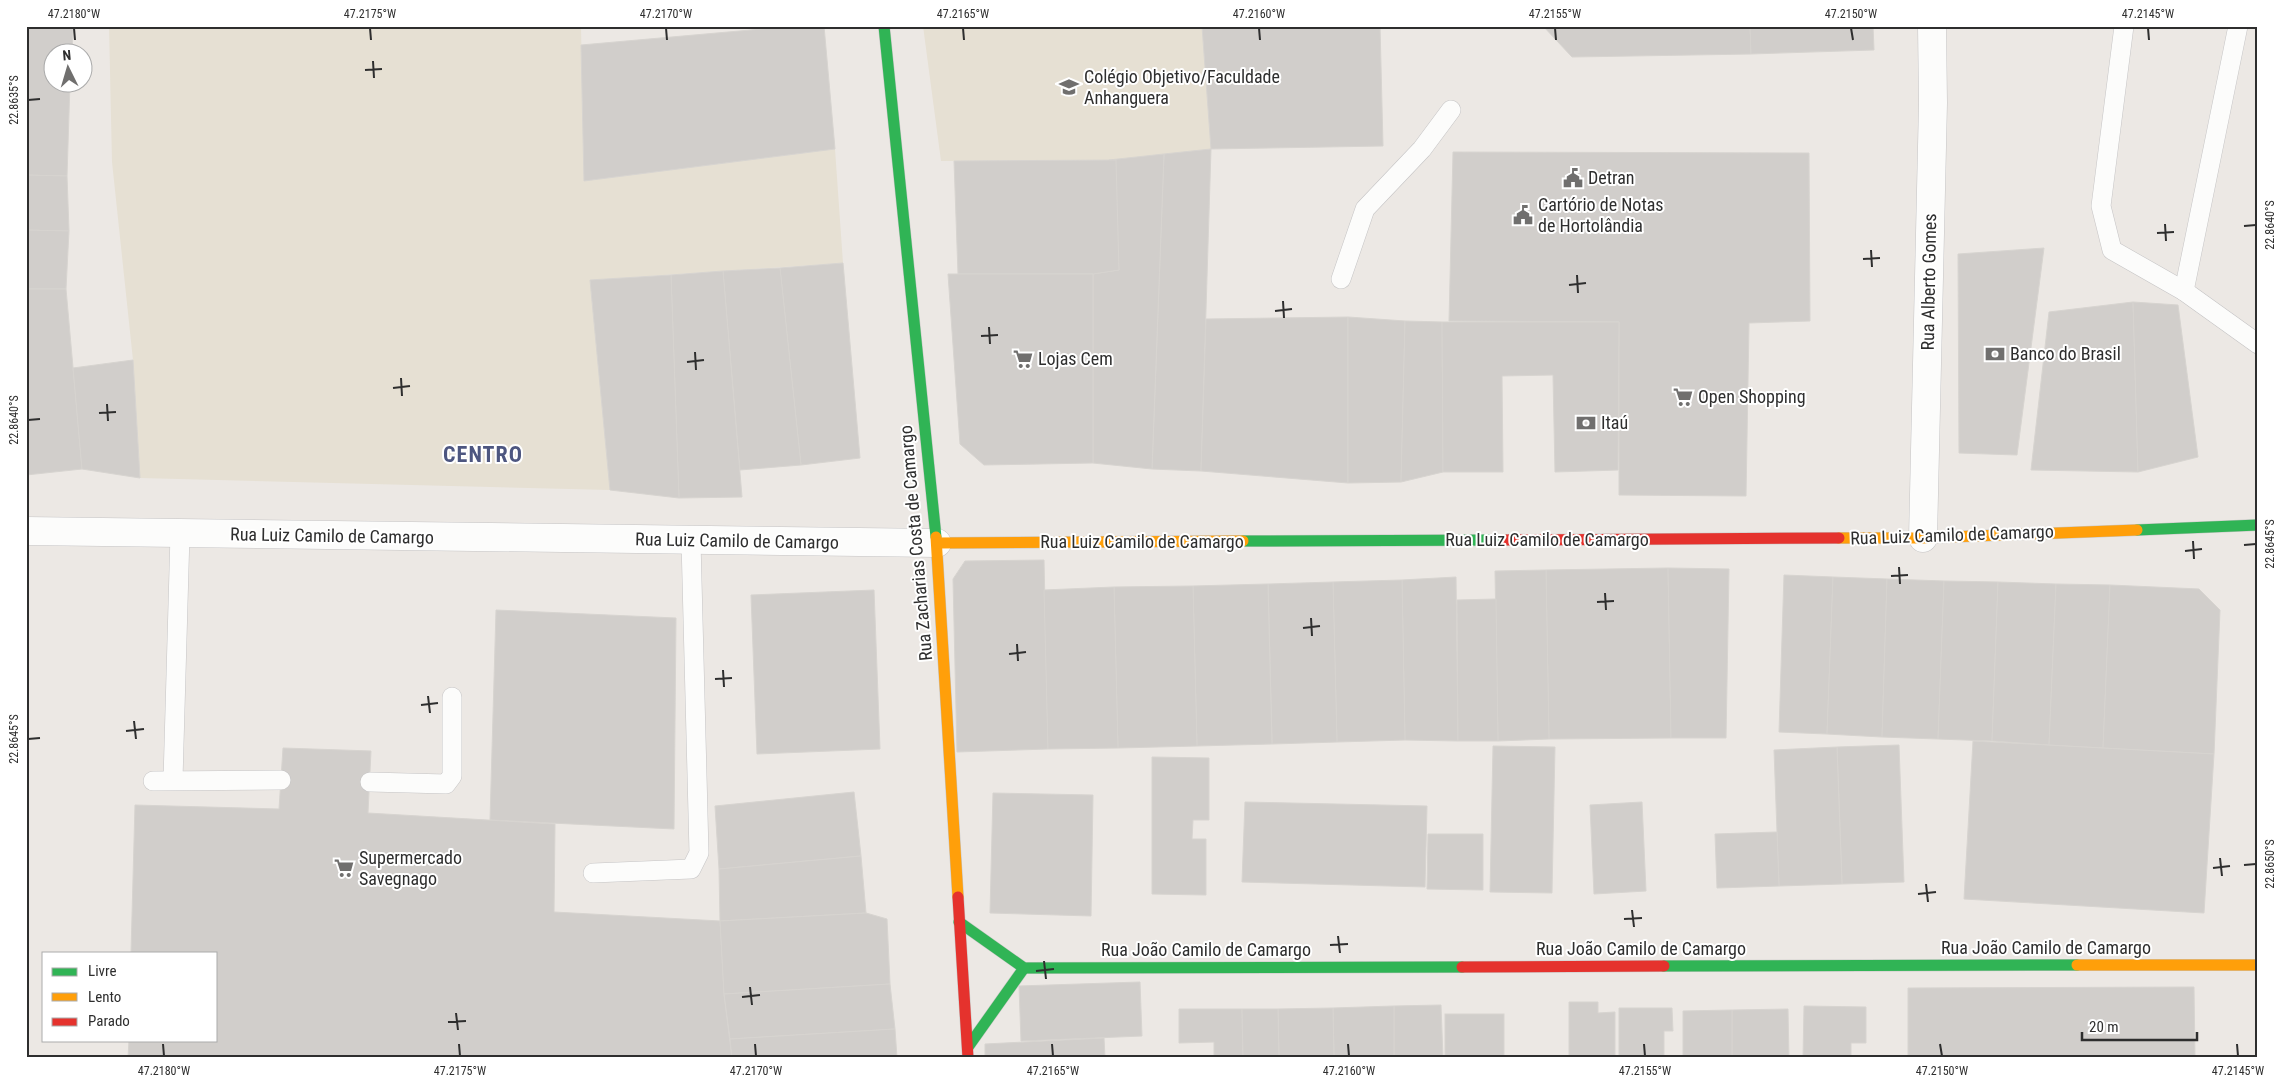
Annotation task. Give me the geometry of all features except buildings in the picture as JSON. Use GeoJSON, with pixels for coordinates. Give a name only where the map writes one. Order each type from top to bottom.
{"type":"FeatureCollection","features":[{"type":"Feature","properties":{"kind":"main road","name":"Rua Zacharias Costa de Camargo"},"geometry":{"type":"LineString","coordinates":[[884,26],[937,544],[968,1052]]}},
{"type":"Feature","properties":{"kind":"main road","name":"Rua Luiz Camilo de Camargo"},"geometry":{"type":"LineString","coordinates":[[937,544],[1923,538],[2258,525]]}},
{"type":"Feature","properties":{"kind":"main road"},"geometry":{"type":"LineString","coordinates":[[959,922],[1024,968],[968,1052]]}},
{"type":"Feature","properties":{"kind":"main road","name":"Rua João Camilo de Camargo"},"geometry":{"type":"LineString","coordinates":[[1024,968],[2258,965]]}},
{"type":"Feature","properties":{"kind":"street","name":"Rua Alberto Gomes"},"geometry":{"type":"LineString","coordinates":[[1923,538],[1933,103],[1932,26]]}},
{"type":"Feature","properties":{"kind":"street","name":"Rua Luiz Camilo de Camargo"},"geometry":{"type":"LineString","coordinates":[[26,531],[937,544]]}},
{"type":"Feature","properties":{"kind":"lane"},"geometry":{"type":"LineString","coordinates":[[2124,26],[2101,206],[2112,250],[2184,291],[2258,344]]}},
{"type":"Feature","properties":{"kind":"lane"},"geometry":{"type":"LineString","coordinates":[[2184,291],[2238,26]]}},
{"type":"Feature","properties":{"kind":"lane"},"geometry":{"type":"LineString","coordinates":[[1341,279],[1365,209],[1422,149],[1451,110]]}},
{"type":"Feature","properties":{"kind":"lane"},"geometry":{"type":"LineString","coordinates":[[173,780],[180,534]]}},
{"type":"Feature","properties":{"kind":"lane"},"geometry":{"type":"LineString","coordinates":[[593,873],[691,869],[699,853],[691,541]]}},
{"type":"Feature","properties":{"kind":"lane"},"geometry":{"type":"LineString","coordinates":[[370,782],[446,784],[452,776],[452,696]]}},
{"type":"Feature","properties":{"kind":"lane"},"geometry":{"type":"LineString","coordinates":[[153,781],[281,780]]}},
{"type":"Feature","properties":{"kind":"shaded area"},"geometry":{"type":"Polygon","coordinates":[[[109,26],[581,26],[584,181],[835,149],[843,263],[590,280],[610,490],[140,478],[133,360],[112,162],[109,26]]]}},
{"type":"Feature","properties":{"kind":"shaded area","name":"Colégio Objetivo/Faculdade Anhanguera"},"geometry":{"type":"Polygon","coordinates":[[[923,26],[1202,26],[1211,149],[1116,160],[941,161],[923,26]]]}},
{"type":"Feature","properties":{"kind":"traffic: fast"},"geometry":{"type":"LineString","coordinates":[[884,26],[936,537]]}},
{"type":"Feature","properties":{"kind":"traffic: fast"},"geometry":{"type":"LineString","coordinates":[[2137,530],[2258,525]]}},
{"type":"Feature","properties":{"kind":"traffic: fast"},"geometry":{"type":"LineString","coordinates":[[1243,541],[1505,540]]}},
{"type":"Feature","properties":{"kind":"traffic: fast"},"geometry":{"type":"LineString","coordinates":[[959,922],[1024,968],[1462,967]]}},
{"type":"Feature","properties":{"kind":"traffic: fast"},"geometry":{"type":"LineString","coordinates":[[1664,966],[2077,965]]}},
{"type":"Feature","properties":{"kind":"traffic: fast"},"geometry":{"type":"LineString","coordinates":[[968,1047],[1024,968]]}},
{"type":"Feature","properties":{"kind":"traffic: slow"},"geometry":{"type":"LineString","coordinates":[[1839,538],[1923,538],[2137,530]]}},
{"type":"Feature","properties":{"kind":"traffic: slow"},"geometry":{"type":"LineString","coordinates":[[936,537],[958,897]]}},
{"type":"Feature","properties":{"kind":"traffic: slow"},"geometry":{"type":"LineString","coordinates":[[937,543],[1243,541]]}},
{"type":"Feature","properties":{"kind":"traffic: slow"},"geometry":{"type":"LineString","coordinates":[[2077,965],[2258,965]]}},
{"type":"Feature","properties":{"kind":"traffic: jam"},"geometry":{"type":"LineString","coordinates":[[1505,540],[1839,538]]}},
{"type":"Feature","properties":{"kind":"traffic: jam"},"geometry":{"type":"LineString","coordinates":[[958,897],[968,1058]]}},
{"type":"Feature","properties":{"kind":"traffic: jam"},"geometry":{"type":"LineString","coordinates":[[1462,967],[1664,966]]}},
{"type":"Feature","properties":{"kind":"place","name":"Colégio Objetivo/Faculdade Anhanguera"},"geometry":{"type":"Point","coordinates":[1069,87]}},
{"type":"Feature","properties":{"kind":"place","name":"Detran"},"geometry":{"type":"Point","coordinates":[1573,178]}},
{"type":"Feature","properties":{"kind":"place","name":"Cartório de Notas de Hortolândia"},"geometry":{"type":"Point","coordinates":[1523,215]}},
{"type":"Feature","properties":{"kind":"place","name":"Banco do Brasil"},"geometry":{"type":"Point","coordinates":[1995,354]}},
{"type":"Feature","properties":{"kind":"place","name":"Lojas Cem"},"geometry":{"type":"Point","coordinates":[1023,359]}},
{"type":"Feature","properties":{"kind":"place","name":"Open Shopping"},"geometry":{"type":"Point","coordinates":[1683,397]}},
{"type":"Feature","properties":{"kind":"place","name":"Itaú"},"geometry":{"type":"Point","coordinates":[1586,423]}},
{"type":"Feature","properties":{"kind":"place","name":"Supermercado Savegnago"},"geometry":{"type":"Point","coordinates":[344,868]}},
{"type":"Feature","properties":{"kind":"district","name":"CENTRO"},"geometry":{"type":"Point","coordinates":[483,454]}}]}
